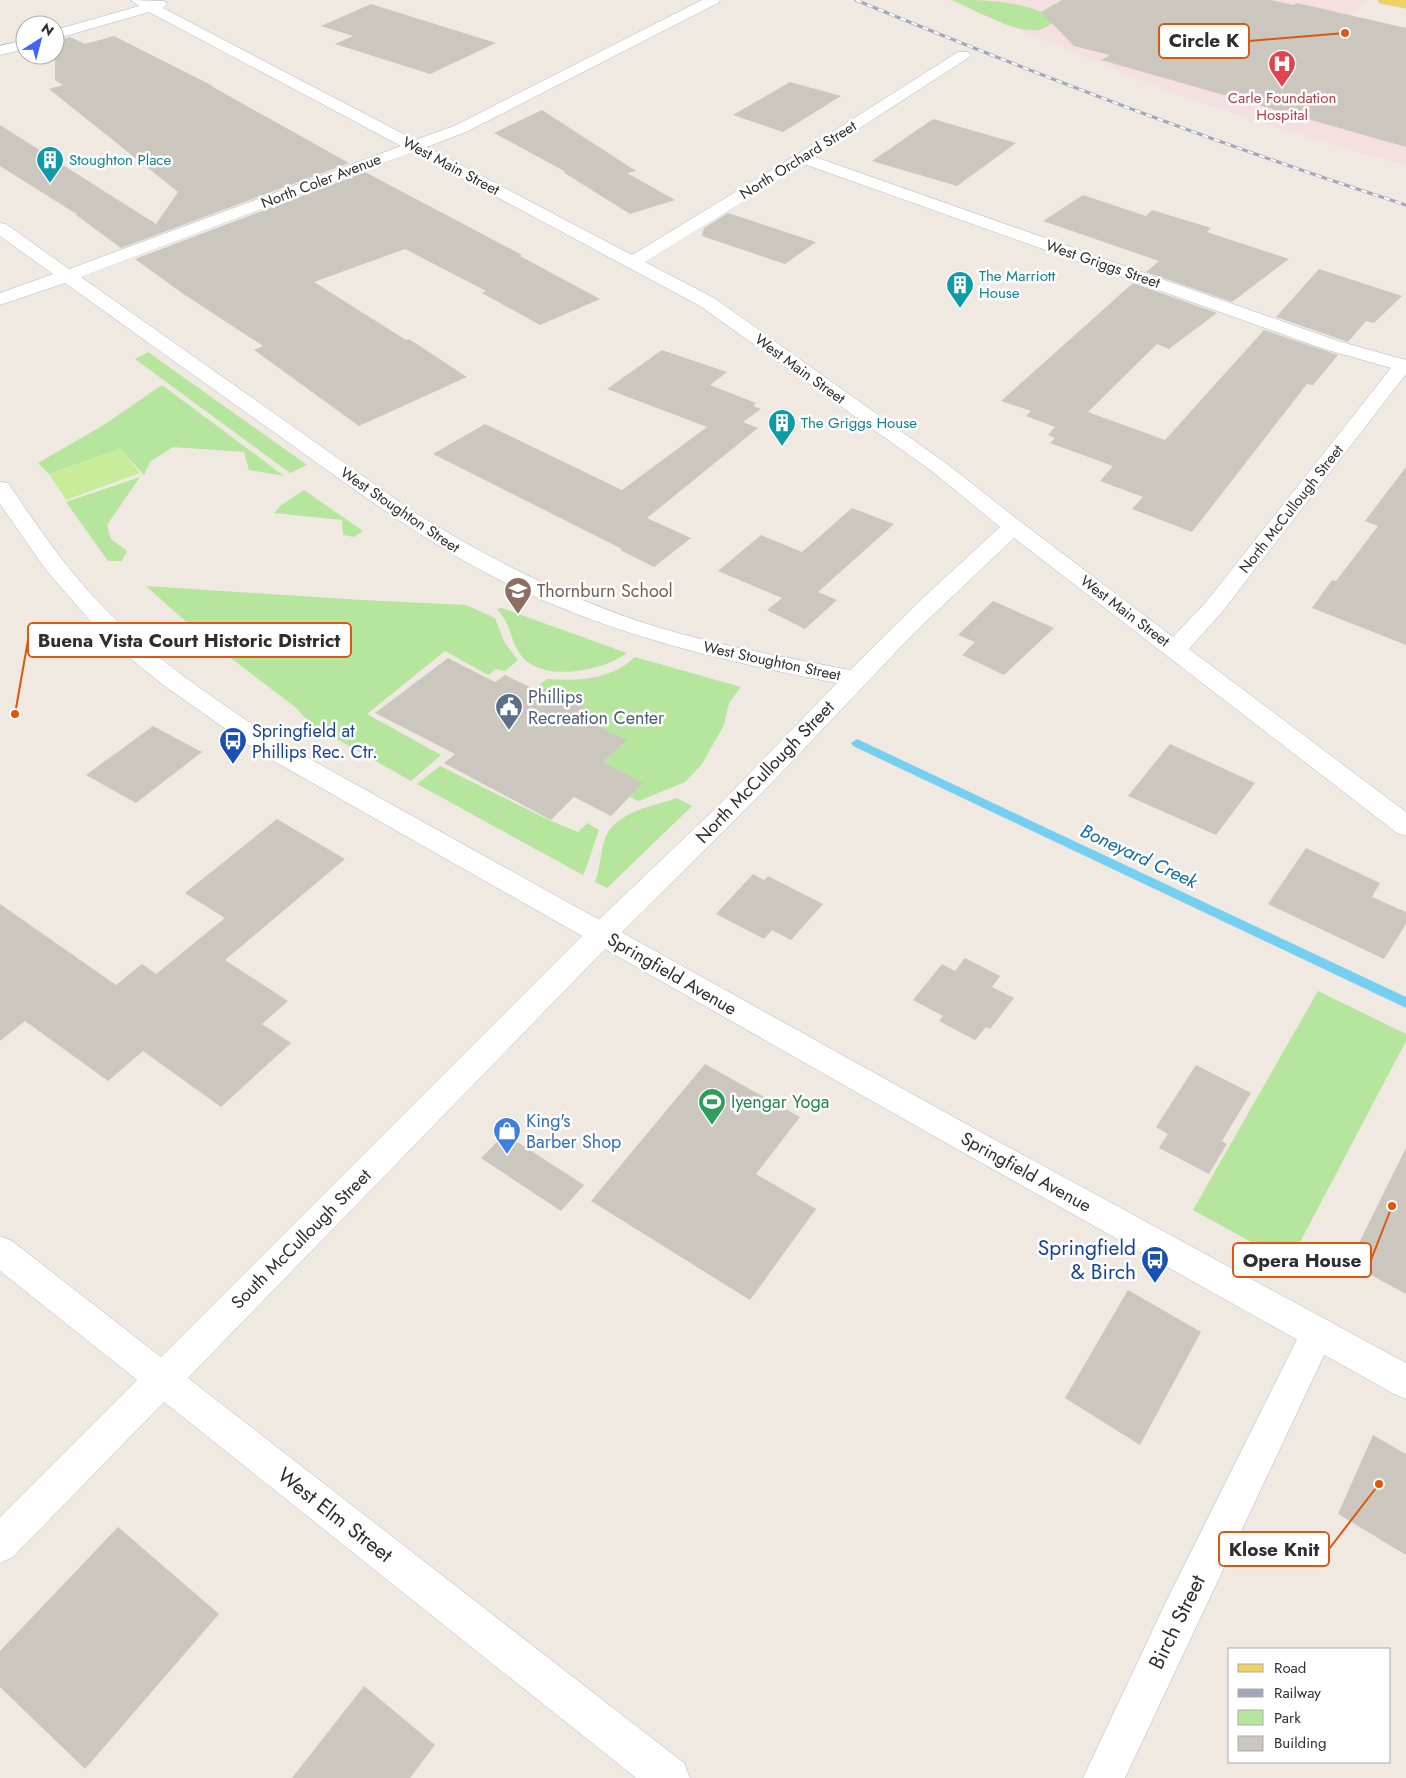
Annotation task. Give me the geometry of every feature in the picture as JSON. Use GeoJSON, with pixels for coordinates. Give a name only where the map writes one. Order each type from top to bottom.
{"type":"FeatureCollection","features":[{"type":"Feature","properties":{"kind":"main road"},"geometry":{"type":"LineString","coordinates":[[1385,0],[1406,4]]}},
{"type":"Feature","properties":{"kind":"street"},"geometry":{"type":"LineString","coordinates":[[65,31],[144,3],[171,0]]}},
{"type":"Feature","properties":{"kind":"street","name":"North Coler Avenue"},"geometry":{"type":"LineString","coordinates":[[0,299],[460,129],[713,0]]}},
{"type":"Feature","properties":{"kind":"street","name":"West Main Street"},"geometry":{"type":"LineString","coordinates":[[144,3],[707,302],[940,468],[1013,527],[1406,826]]}},
{"type":"Feature","properties":{"kind":"street"},"geometry":{"type":"LineString","coordinates":[[0,51],[15,47]]}},
{"type":"Feature","properties":{"kind":"street","name":"North Orchard Street"},"geometry":{"type":"LineString","coordinates":[[631,262],[802,158],[964,56]]}},
{"type":"Feature","properties":{"kind":"street","name":"West Griggs Street"},"geometry":{"type":"LineString","coordinates":[[802,158],[1331,344],[1404,366]]}},
{"type":"Feature","properties":{"kind":"street","name":"West Stoughton Street"},"geometry":{"type":"LineString","coordinates":[[0,228],[406,517],[456,549],[509,577],[585,610],[656,633],[764,661],[854,679]]}},
{"type":"Feature","properties":{"kind":"street","name":"North McCullough Street"},"geometry":{"type":"LineString","coordinates":[[1174,649],[1214,607],[1404,366]]}},
{"type":"Feature","properties":{"kind":"street","name":"Springfield Avenue"},"geometry":{"type":"LineString","coordinates":[[0,488],[60,572],[86,603],[116,633],[163,673],[267,746],[957,1134],[1406,1382]]}},
{"type":"Feature","properties":{"kind":"street","name":"North McCullough Street"},"geometry":{"type":"LineString","coordinates":[[602,934],[704,835],[854,679],[972,563],[1013,527]]}},
{"type":"Feature","properties":{"kind":"street","name":"South McCullough Street"},"geometry":{"type":"LineString","coordinates":[[0,1544],[602,934]]}},
{"type":"Feature","properties":{"kind":"street","name":"West Elm Street"},"geometry":{"type":"LineString","coordinates":[[0,1251],[669,1778]]}},
{"type":"Feature","properties":{"kind":"street","name":"Birch Street"},"geometry":{"type":"LineString","coordinates":[[1104,1778],[1177,1622],[1318,1332]]}},
{"type":"Feature","properties":{"kind":"shaded area","name":"Carle Foundation Hospital"},"geometry":{"type":"Polygon","coordinates":[[[947,0],[1367,0],[1308,57],[1406,82],[1406,165],[1332,145],[1172,93],[947,0]]]}},
{"type":"Feature","properties":{"kind":"green space"},"geometry":{"type":"Polygon","coordinates":[[[952,0],[992,1],[1020,5],[1045,14],[1055,21],[1037,30],[1017,28],[952,0]]]}},
{"type":"Feature","properties":{"kind":"green space"},"geometry":{"type":"Polygon","coordinates":[[[148,352],[307,465],[290,473],[135,359],[148,352]]]}},
{"type":"Feature","properties":{"kind":"green space"},"geometry":{"type":"Polygon","coordinates":[[[162,385],[284,476],[249,470],[244,452],[173,447],[150,462],[144,475],[120,449],[49,474],[38,463],[102,426],[162,385]]]}},
{"type":"Feature","properties":{"kind":"green space"},"geometry":{"type":"Polygon","coordinates":[[[120,449],[140,473],[66,500],[49,474],[120,449]]]}},
{"type":"Feature","properties":{"kind":"green space"},"geometry":{"type":"Polygon","coordinates":[[[140,477],[107,525],[111,539],[127,551],[122,561],[108,561],[66,502],[140,477]]]}},
{"type":"Feature","properties":{"kind":"green space"},"geometry":{"type":"Polygon","coordinates":[[[304,490],[363,531],[354,537],[343,535],[342,520],[274,513],[280,506],[304,490]]]}},
{"type":"Feature","properties":{"kind":"green space"},"geometry":{"type":"Polygon","coordinates":[[[146,586],[466,605],[495,618],[505,643],[518,660],[505,671],[496,669],[488,675],[445,651],[367,714],[441,755],[411,781],[312,725],[295,707],[202,636],[146,586]]]}},
{"type":"Feature","properties":{"kind":"green space"},"geometry":{"type":"Polygon","coordinates":[[[502,608],[627,653],[603,665],[588,669],[556,672],[542,669],[529,663],[520,654],[505,620],[497,609],[502,608]]]}},
{"type":"Feature","properties":{"kind":"green space"},"geometry":{"type":"Polygon","coordinates":[[[635,657],[741,687],[729,703],[724,725],[702,764],[685,782],[639,801],[630,797],[642,783],[603,762],[626,740],[588,722],[596,714],[539,685],[547,679],[571,680],[605,675],[625,665],[635,657]]]}},
{"type":"Feature","properties":{"kind":"green space"},"geometry":{"type":"Polygon","coordinates":[[[440,766],[551,821],[578,832],[587,823],[599,830],[583,875],[417,784],[440,766]]]}},
{"type":"Feature","properties":{"kind":"green space"},"geometry":{"type":"Polygon","coordinates":[[[677,798],[692,806],[607,888],[595,882],[604,842],[611,828],[618,821],[637,811],[677,798]]]}},
{"type":"Feature","properties":{"kind":"green space"},"geometry":{"type":"Polygon","coordinates":[[[1318,991],[1406,1034],[1406,1041],[1289,1263],[1193,1210],[1318,991]]]}},
{"type":"Feature","properties":{"kind":"building","name":"Carle Foundation Hospital"},"geometry":{"type":"Polygon","coordinates":[[[1062,0],[1270,0],[1294,5],[1297,3],[1406,28],[1406,147],[1101,60],[1110,55],[1074,46],[1041,12],[1062,0]]]}},
{"type":"Feature","properties":{"kind":"building"},"geometry":{"type":"Polygon","coordinates":[[[371,4],[496,43],[430,74],[335,44],[353,36],[321,26],[371,4]]]}},
{"type":"Feature","properties":{"kind":"building"},"geometry":{"type":"Polygon","coordinates":[[[114,36],[213,86],[211,86],[349,163],[121,248],[76,215],[78,215],[0,166],[0,125],[156,224],[178,192],[49,89],[63,85],[55,80],[55,65],[65,65],[65,38],[70,37],[85,44],[114,36]]]}},
{"type":"Feature","properties":{"kind":"building"},"geometry":{"type":"Polygon","coordinates":[[[790,82],[841,96],[783,132],[733,115],[790,82]]]}},
{"type":"Feature","properties":{"kind":"building"},"geometry":{"type":"Polygon","coordinates":[[[542,110],[636,171],[627,173],[675,200],[630,214],[563,172],[566,172],[494,133],[542,110]]]}},
{"type":"Feature","properties":{"kind":"building"},"geometry":{"type":"Polygon","coordinates":[[[933,119],[1016,143],[957,186],[872,161],[933,119]]]}},
{"type":"Feature","properties":{"kind":"building"},"geometry":{"type":"Polygon","coordinates":[[[365,172],[522,255],[520,256],[600,299],[540,325],[482,293],[486,291],[405,249],[314,282],[406,340],[409,339],[467,377],[359,426],[254,350],[263,346],[182,293],[135,259],[365,172]]]}},
{"type":"Feature","properties":{"kind":"building"},"geometry":{"type":"Polygon","coordinates":[[[1083,195],[1146,216],[1152,210],[1211,228],[1207,232],[1289,259],[1232,302],[1146,272],[1159,261],[1043,221],[1083,195]]]}},
{"type":"Feature","properties":{"kind":"building"},"geometry":{"type":"Polygon","coordinates":[[[728,213],[816,242],[785,264],[702,236],[704,228],[728,213]]]}},
{"type":"Feature","properties":{"kind":"building"},"geometry":{"type":"Polygon","coordinates":[[[1319,269],[1402,296],[1374,323],[1366,321],[1348,342],[1276,317],[1319,269]]]}},
{"type":"Feature","properties":{"kind":"building"},"geometry":{"type":"Polygon","coordinates":[[[1133,283],[1217,313],[1169,349],[1157,344],[1088,412],[1165,440],[1264,330],[1338,355],[1313,385],[1307,384],[1192,532],[1132,509],[1143,497],[1100,481],[1113,466],[1050,443],[1055,438],[1048,435],[1055,427],[1026,416],[1031,411],[1001,401],[1133,283]]]}},
{"type":"Feature","properties":{"kind":"building"},"geometry":{"type":"Polygon","coordinates":[[[662,350],[727,372],[710,385],[756,403],[753,406],[761,409],[743,422],[758,428],[647,518],[691,538],[654,567],[433,454],[485,424],[622,490],[707,427],[607,389],[662,350]]]}},
{"type":"Feature","properties":{"kind":"building"},"geometry":{"type":"Polygon","coordinates":[[[1406,467],[1406,645],[1312,608],[1332,580],[1336,581],[1378,526],[1365,521],[1406,467]]]}},
{"type":"Feature","properties":{"kind":"building"},"geometry":{"type":"Polygon","coordinates":[[[852,508],[894,524],[818,592],[837,600],[805,629],[767,610],[782,598],[718,571],[761,535],[802,552],[852,508]]]}},
{"type":"Feature","properties":{"kind":"building"},"geometry":{"type":"Polygon","coordinates":[[[993,601],[1054,628],[1004,675],[962,655],[975,642],[958,635],[993,601]]]}},
{"type":"Feature","properties":{"kind":"building","name":"Phillips Recreation Center"},"geometry":{"type":"Polygon","coordinates":[[[448,658],[495,682],[505,675],[534,689],[539,685],[597,714],[588,722],[627,740],[603,762],[643,783],[611,816],[574,797],[551,820],[444,763],[455,754],[375,713],[448,658]]]}},
{"type":"Feature","properties":{"kind":"building"},"geometry":{"type":"Polygon","coordinates":[[[153,726],[202,752],[136,803],[86,775],[153,726]]]}},
{"type":"Feature","properties":{"kind":"building"},"geometry":{"type":"Polygon","coordinates":[[[1170,744],[1255,783],[1216,835],[1128,796],[1170,744]]]}},
{"type":"Feature","properties":{"kind":"building"},"geometry":{"type":"Polygon","coordinates":[[[277,819],[345,859],[225,960],[288,1001],[262,1024],[291,1043],[221,1107],[143,1051],[108,1081],[25,1021],[0,1041],[0,904],[116,985],[142,964],[156,974],[225,918],[185,893],[277,819]]]}},
{"type":"Feature","properties":{"kind":"building"},"geometry":{"type":"Polygon","coordinates":[[[1306,848],[1380,883],[1372,897],[1406,912],[1406,924],[1384,959],[1268,904],[1306,848]]]}},
{"type":"Feature","properties":{"kind":"building"},"geometry":{"type":"Polygon","coordinates":[[[753,874],[764,880],[768,876],[823,904],[791,940],[772,930],[764,939],[716,914],[753,874]]]}},
{"type":"Feature","properties":{"kind":"building"},"geometry":{"type":"Polygon","coordinates":[[[965,958],[1000,976],[992,987],[1014,998],[990,1029],[986,1027],[975,1040],[939,1021],[943,1016],[913,1000],[942,964],[955,971],[965,958]]]}},
{"type":"Feature","properties":{"kind":"building"},"geometry":{"type":"Polygon","coordinates":[[[705,1064],[800,1117],[756,1174],[816,1209],[750,1300],[591,1201],[705,1064]]]}},
{"type":"Feature","properties":{"kind":"building"},"geometry":{"type":"Polygon","coordinates":[[[1196,1065],[1251,1093],[1222,1141],[1227,1144],[1209,1174],[1159,1148],[1168,1134],[1156,1127],[1196,1065]]]}},
{"type":"Feature","properties":{"kind":"building"},"geometry":{"type":"Polygon","coordinates":[[[505,1134],[584,1185],[561,1211],[481,1158],[505,1134]]]}},
{"type":"Feature","properties":{"kind":"building"},"geometry":{"type":"Polygon","coordinates":[[[1406,1148],[1406,1294],[1349,1263],[1406,1148]]]}},
{"type":"Feature","properties":{"kind":"building"},"geometry":{"type":"Polygon","coordinates":[[[1128,1290],[1201,1332],[1140,1445],[1065,1398],[1128,1290]]]}},
{"type":"Feature","properties":{"kind":"building"},"geometry":{"type":"Polygon","coordinates":[[[1373,1435],[1406,1454],[1406,1555],[1338,1514],[1373,1435]]]}},
{"type":"Feature","properties":{"kind":"building"},"geometry":{"type":"Polygon","coordinates":[[[118,1527],[219,1614],[85,1769],[0,1687],[0,1651],[118,1527]]]}},
{"type":"Feature","properties":{"kind":"building"},"geometry":{"type":"Polygon","coordinates":[[[364,1686],[435,1745],[410,1778],[292,1778],[364,1686]]]}},
{"type":"Feature","properties":{"kind":"waterway","name":"Boneyard Creek"},"geometry":{"type":"LineString","coordinates":[[857,743],[1406,1003]]}},
{"type":"Feature","properties":{"kind":"railway"},"geometry":{"type":"LineString","coordinates":[[856,0],[992,55],[1198,134],[1406,205]]}},
{"type":"Feature","properties":{"kind":"place","name":"Circle K"},"geometry":{"type":"Point","coordinates":[1345,33]}},
{"type":"Feature","properties":{"kind":"place","name":"Carle Foundation Hospital"},"geometry":{"type":"Point","coordinates":[1282,88]}},
{"type":"Feature","properties":{"kind":"place","name":"Stoughton Place"},"geometry":{"type":"Point","coordinates":[50,184]}},
{"type":"Feature","properties":{"kind":"place","name":"The Marriott House"},"geometry":{"type":"Point","coordinates":[960,309]}},
{"type":"Feature","properties":{"kind":"place","name":"The Griggs House"},"geometry":{"type":"Point","coordinates":[782,447]}},
{"type":"Feature","properties":{"kind":"place","name":"Thornburn School"},"geometry":{"type":"Point","coordinates":[518,615]}},
{"type":"Feature","properties":{"kind":"place","name":"Buena Vista Court Historic District"},"geometry":{"type":"Point","coordinates":[15,714]}},
{"type":"Feature","properties":{"kind":"place","name":"Phillips Recreation Center"},"geometry":{"type":"Point","coordinates":[509,731]}},
{"type":"Feature","properties":{"kind":"place","name":"Springfield at Phillips Rec. Ctr."},"geometry":{"type":"Point","coordinates":[233,765]}},
{"type":"Feature","properties":{"kind":"place","name":"Iyengar Yoga"},"geometry":{"type":"Point","coordinates":[712,1126]}},
{"type":"Feature","properties":{"kind":"place","name":"King's Barber Shop"},"geometry":{"type":"Point","coordinates":[507,1155]}},
{"type":"Feature","properties":{"kind":"place","name":"Opera House"},"geometry":{"type":"Point","coordinates":[1392,1206]}},
{"type":"Feature","properties":{"kind":"place","name":"Springfield & Birch"},"geometry":{"type":"Point","coordinates":[1155,1284]}},
{"type":"Feature","properties":{"kind":"place","name":"Klose Knit"},"geometry":{"type":"Point","coordinates":[1379,1484]}}]}
